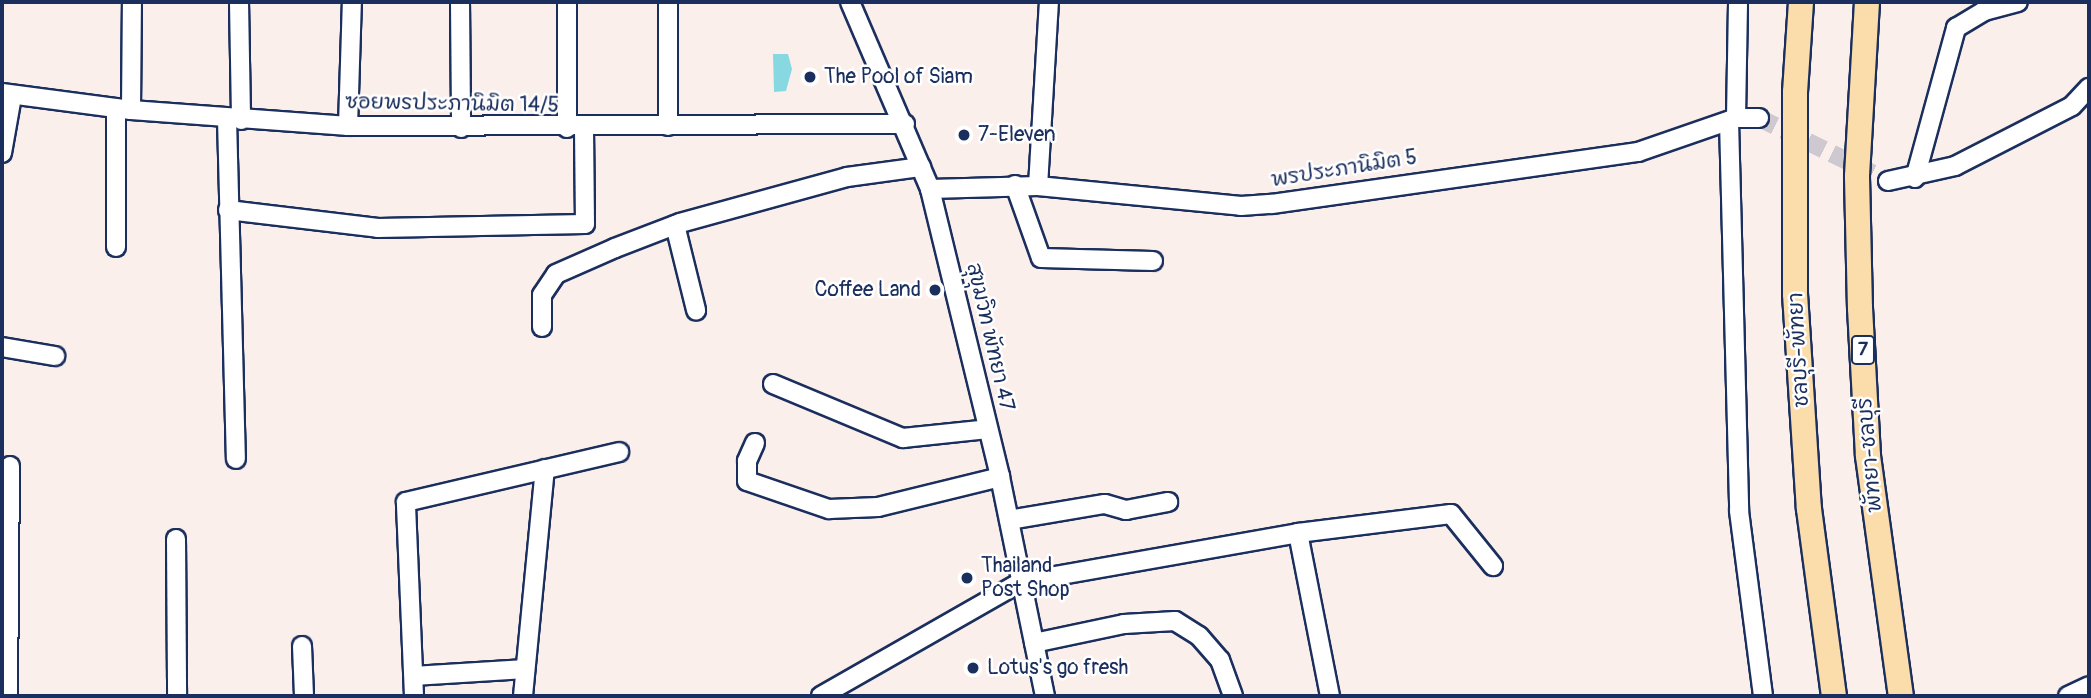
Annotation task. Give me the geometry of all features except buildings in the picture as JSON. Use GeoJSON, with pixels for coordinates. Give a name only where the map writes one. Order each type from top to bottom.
{"type":"FeatureCollection","features":[{"type":"Feature","properties":{"kind":"highway","name":"ชลบุรี-พัทยา"},"geometry":{"type":"LineString","coordinates":[[1801,2],[1796,92],[1796,294],[1809,509],[1834,696]]}},
{"type":"Feature","properties":{"kind":"highway","name":"พัทยา-ชลบุรี"},"geometry":{"type":"LineString","coordinates":[[1867,2],[1857,177],[1860,308],[1868,456],[1901,696]]}},
{"type":"Feature","properties":{"kind":"street"},"geometry":{"type":"LineString","coordinates":[[116,247],[132,2]]}},
{"type":"Feature","properties":{"kind":"street"},"geometry":{"type":"LineString","coordinates":[[236,459],[228,210],[239,2]]}},
{"type":"Feature","properties":{"kind":"street"},"geometry":{"type":"LineString","coordinates":[[348,127],[352,2]]}},
{"type":"Feature","properties":{"kind":"street"},"geometry":{"type":"LineString","coordinates":[[460,2],[461,128]]}},
{"type":"Feature","properties":{"kind":"street"},"geometry":{"type":"LineString","coordinates":[[228,210],[378,228],[585,224],[575,128],[567,2]]}},
{"type":"Feature","properties":{"kind":"street"},"geometry":{"type":"LineString","coordinates":[[668,2],[668,126]]}},
{"type":"Feature","properties":{"kind":"street","name":"สุขุมวิท พัทยา 47"},"geometry":{"type":"LineString","coordinates":[[850,2],[905,124],[930,189],[1000,477],[1045,696]]}},
{"type":"Feature","properties":{"kind":"street"},"geometry":{"type":"LineString","coordinates":[[1038,186],[1049,2]]}},
{"type":"Feature","properties":{"kind":"street"},"geometry":{"type":"LineString","coordinates":[[1738,2],[1733,119],[1739,511],[1763,696]]}},
{"type":"Feature","properties":{"kind":"street"},"geometry":{"type":"LineString","coordinates":[[1915,178],[1956,28],[1984,11],[2018,2]]}},
{"type":"Feature","properties":{"kind":"street"},"geometry":{"type":"LineString","coordinates":[[1888,181],[1915,178],[1955,166],[2072,106],[2089,88]]}},
{"type":"Feature","properties":{"kind":"street"},"geometry":{"type":"LineString","coordinates":[[2,153],[7,94]]}},
{"type":"Feature","properties":{"kind":"street","name":"ซอยพรประภานิมิต 14/5"},"geometry":{"type":"LineString","coordinates":[[7,94],[123,109],[348,127],[575,128],[905,124]]}},
{"type":"Feature","properties":{"kind":"street","name":"พรประภานิมิต 5"},"geometry":{"type":"LineString","coordinates":[[930,189],[1038,186],[1241,206],[1272,204],[1638,152],[1733,119],[1759,118]]}},
{"type":"Feature","properties":{"kind":"street"},"geometry":{"type":"LineString","coordinates":[[542,327],[542,295],[556,274],[675,225],[847,177],[921,167]]}},
{"type":"Feature","properties":{"kind":"street"},"geometry":{"type":"LineString","coordinates":[[1015,185],[1041,258],[1153,261]]}},
{"type":"Feature","properties":{"kind":"street"},"geometry":{"type":"LineString","coordinates":[[675,225],[696,310]]}},
{"type":"Feature","properties":{"kind":"street"},"geometry":{"type":"LineString","coordinates":[[2,347],[55,356]]}},
{"type":"Feature","properties":{"kind":"street"},"geometry":{"type":"LineString","coordinates":[[773,384],[903,438],[988,429]]}},
{"type":"Feature","properties":{"kind":"street"},"geometry":{"type":"LineString","coordinates":[[755,443],[747,461],[747,481],[829,509],[878,507],[1000,477]]}},
{"type":"Feature","properties":{"kind":"street"},"geometry":{"type":"LineString","coordinates":[[414,696],[406,502],[619,452]]}},
{"type":"Feature","properties":{"kind":"street"},"geometry":{"type":"LineString","coordinates":[[8,696],[10,466]]}},
{"type":"Feature","properties":{"kind":"street"},"geometry":{"type":"LineString","coordinates":[[523,696],[545,469]]}},
{"type":"Feature","properties":{"kind":"street"},"geometry":{"type":"LineString","coordinates":[[1009,520],[1105,504],[1126,510],[1168,502]]}},
{"type":"Feature","properties":{"kind":"street"},"geometry":{"type":"LineString","coordinates":[[821,696],[846,690],[1021,582],[1298,533],[1451,513],[1493,566]]}},
{"type":"Feature","properties":{"kind":"street"},"geometry":{"type":"LineString","coordinates":[[1298,533],[1330,696]]}},
{"type":"Feature","properties":{"kind":"street"},"geometry":{"type":"LineString","coordinates":[[176,539],[177,696]]}},
{"type":"Feature","properties":{"kind":"street"},"geometry":{"type":"LineString","coordinates":[[1034,643],[1124,624],[1175,621],[1199,636],[1220,660],[1233,696]]}},
{"type":"Feature","properties":{"kind":"street"},"geometry":{"type":"LineString","coordinates":[[302,646],[304,696]]}},
{"type":"Feature","properties":{"kind":"street"},"geometry":{"type":"LineString","coordinates":[[414,676],[525,669]]}},
{"type":"Feature","properties":{"kind":"water"},"geometry":{"type":"Polygon","coordinates":[[[773,54],[788,54],[792,69],[786,91],[774,92],[773,54]]]}},
{"type":"Feature","properties":{"kind":"tunnel"},"geometry":{"type":"LineString","coordinates":[[1759,118],[1888,181]]}},
{"type":"Feature","properties":{"kind":"place","name":"The Pool of Siam"},"geometry":{"type":"Point","coordinates":[810,77]}},
{"type":"Feature","properties":{"kind":"place","name":"7-Eleven"},"geometry":{"type":"Point","coordinates":[964,135]}},
{"type":"Feature","properties":{"kind":"place","name":"Coffee Land"},"geometry":{"type":"Point","coordinates":[935,290]}},
{"type":"Feature","properties":{"kind":"place","name":"Thailand Post Shop"},"geometry":{"type":"Point","coordinates":[967,578]}},
{"type":"Feature","properties":{"kind":"place","name":"Lotus's go fresh"},"geometry":{"type":"Point","coordinates":[973,668]}}]}
